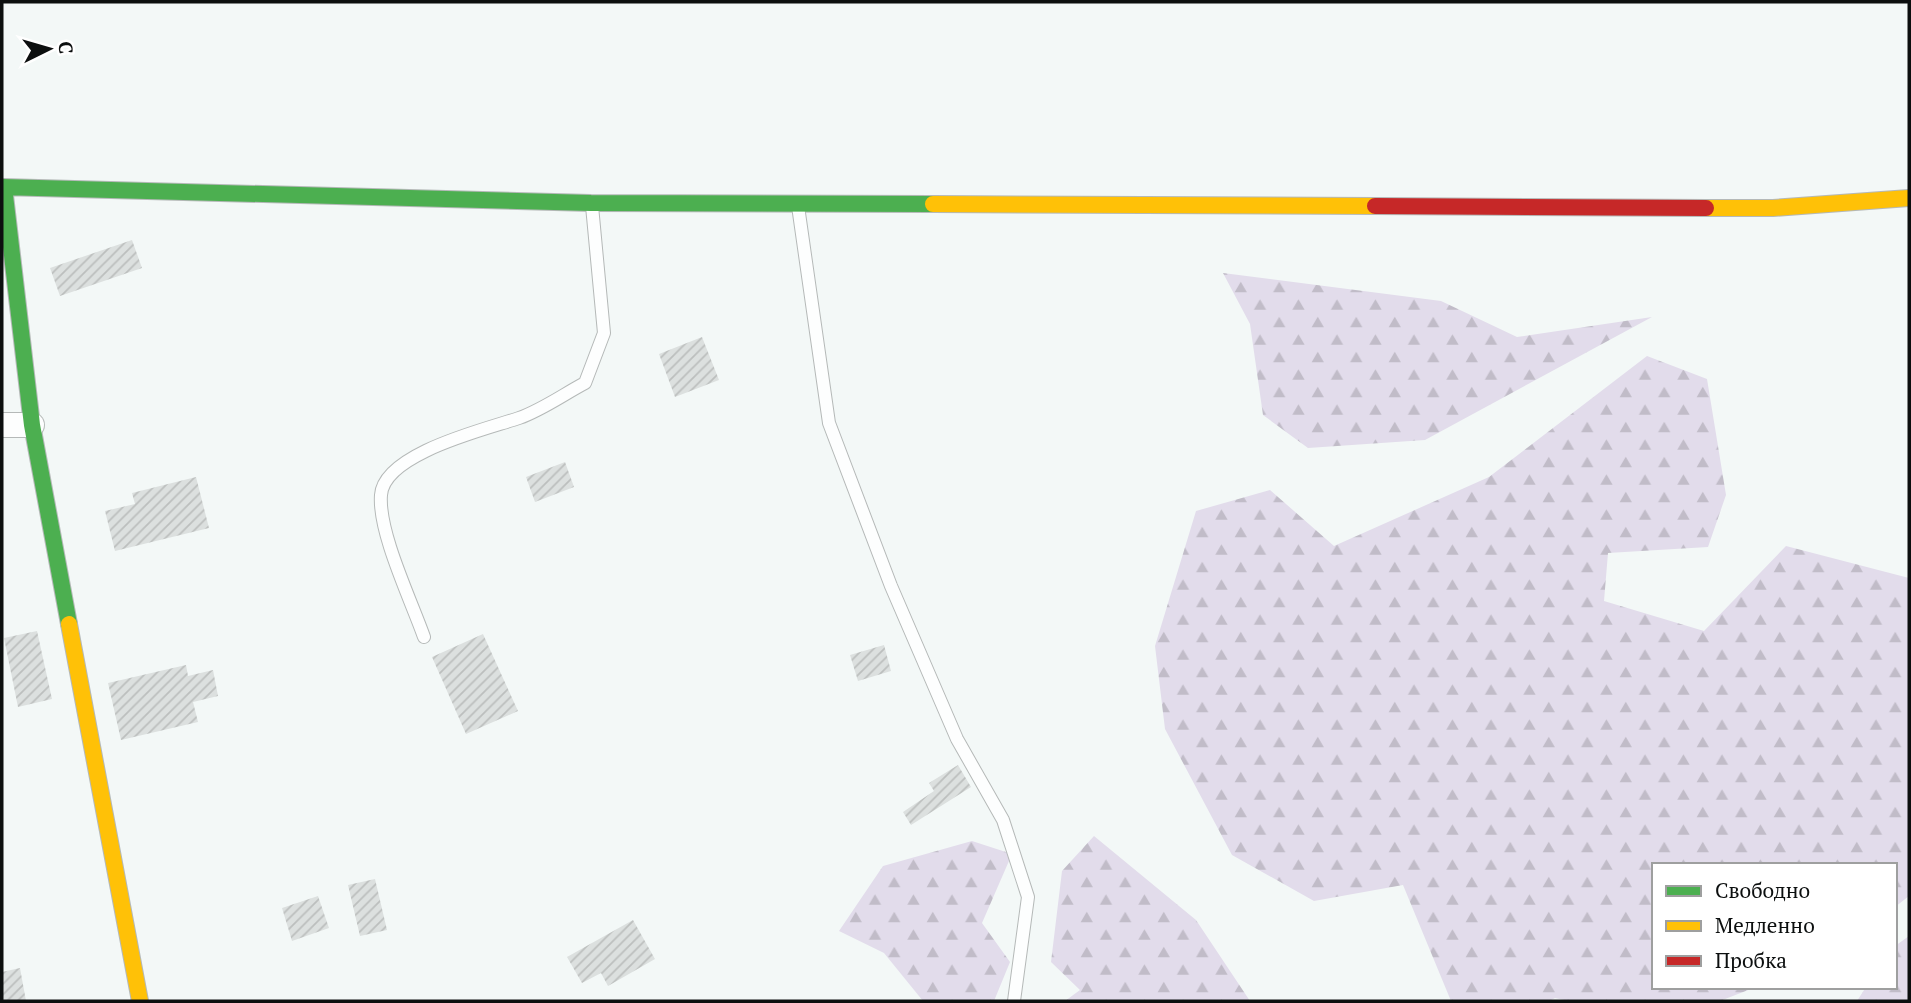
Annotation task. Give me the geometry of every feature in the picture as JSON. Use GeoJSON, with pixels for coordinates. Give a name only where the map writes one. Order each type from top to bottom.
{"type":"FeatureCollection","features":[{"type":"Feature","properties":{"kind":"street"},"geometry":{"type":"LineString","coordinates":[[139,1001],[32,425],[3,187],[591,203],[1773,208],[1909,198]]}},
{"type":"Feature","properties":{"kind":"street"},"geometry":{"type":"LineString","coordinates":[[2,425],[32,425]]}},
{"type":"Feature","properties":{"kind":"lane"},"geometry":{"type":"LineString","coordinates":[[424,637],[382,519],[381,492],[398,468],[451,438],[522,417],[586,383],[604,333],[591,203]]}},
{"type":"Feature","properties":{"kind":"lane"},"geometry":{"type":"LineString","coordinates":[[798,204],[829,423],[891,586],[946,713],[1003,820],[1028,897],[1014,1001]]}},
{"type":"Feature","properties":{"kind":"green space"},"geometry":{"type":"Polygon","coordinates":[[[1223,273],[1441,301],[1517,337],[1652,317],[1425,440],[1308,448],[1263,415],[1250,324],[1223,273]]]}},
{"type":"Feature","properties":{"kind":"green space"},"geometry":{"type":"Polygon","coordinates":[[[1647,356],[1707,379],[1726,495],[1708,547],[1608,553],[1604,601],[1704,631],[1786,546],[1909,578],[1909,896],[1897,905],[1897,863],[1652,863],[1652,989],[1751,989],[1720,1001],[1569,1001],[1555,998],[1549,1001],[1451,1001],[1403,885],[1314,901],[1232,855],[1165,729],[1155,646],[1196,511],[1270,490],[1334,546],[1489,477],[1647,356]]]}},
{"type":"Feature","properties":{"kind":"green space"},"geometry":{"type":"Polygon","coordinates":[[[1094,836],[1196,920],[1250,1001],[1065,1001],[1080,990],[1051,962],[1062,871],[1094,836]]]}},
{"type":"Feature","properties":{"kind":"green space"},"geometry":{"type":"Polygon","coordinates":[[[972,841],[1012,854],[982,923],[1010,962],[994,1001],[923,1001],[884,953],[839,931],[883,866],[972,841]]]}},
{"type":"Feature","properties":{"kind":"green space"},"geometry":{"type":"Polygon","coordinates":[[[1909,936],[1909,1001],[1857,1001],[1865,989],[1897,989],[1897,945],[1909,936]]]}},
{"type":"Feature","properties":{"kind":"building"},"geometry":{"type":"Polygon","coordinates":[[[132,240],[142,268],[60,296],[50,268],[132,240]]]}},
{"type":"Feature","properties":{"kind":"building"},"geometry":{"type":"Polygon","coordinates":[[[702,337],[719,380],[675,397],[659,354],[702,337]]]}},
{"type":"Feature","properties":{"kind":"building"},"geometry":{"type":"Polygon","coordinates":[[[565,462],[574,487],[535,502],[526,477],[565,462]]]}},
{"type":"Feature","properties":{"kind":"building"},"geometry":{"type":"Polygon","coordinates":[[[196,477],[209,528],[115,551],[105,511],[135,504],[132,493],[196,477]]]}},
{"type":"Feature","properties":{"kind":"building"},"geometry":{"type":"Polygon","coordinates":[[[37,631],[52,699],[18,707],[4,638],[37,631]]]}},
{"type":"Feature","properties":{"kind":"building"},"geometry":{"type":"Polygon","coordinates":[[[483,634],[518,711],[466,734],[432,657],[483,634]]]}},
{"type":"Feature","properties":{"kind":"building"},"geometry":{"type":"Polygon","coordinates":[[[884,645],[891,671],[858,681],[850,655],[884,645]]]}},
{"type":"Feature","properties":{"kind":"building"},"geometry":{"type":"Polygon","coordinates":[[[186,665],[188,676],[213,670],[218,696],[193,702],[198,722],[121,740],[108,683],[186,665]]]}},
{"type":"Feature","properties":{"kind":"building"},"geometry":{"type":"Polygon","coordinates":[[[958,765],[971,787],[911,825],[903,812],[934,791],[929,783],[958,765]]]}},
{"type":"Feature","properties":{"kind":"building"},"geometry":{"type":"Polygon","coordinates":[[[375,879],[387,930],[360,936],[348,885],[375,879]]]}},
{"type":"Feature","properties":{"kind":"building"},"geometry":{"type":"Polygon","coordinates":[[[318,896],[329,928],[292,941],[282,908],[318,896]]]}},
{"type":"Feature","properties":{"kind":"building"},"geometry":{"type":"Polygon","coordinates":[[[633,920],[655,959],[608,986],[601,973],[582,983],[567,957],[633,920]]]}},
{"type":"Feature","properties":{"kind":"building"},"geometry":{"type":"Polygon","coordinates":[[[20,968],[26,1001],[2,1001],[2,972],[20,968]]]}},
{"type":"Feature","properties":{"kind":"traffic: fast"},"geometry":{"type":"LineString","coordinates":[[2,187],[591,203],[933,204]]}},
{"type":"Feature","properties":{"kind":"traffic: fast"},"geometry":{"type":"LineString","coordinates":[[4,187],[32,425],[69,624]]}},
{"type":"Feature","properties":{"kind":"traffic: slow"},"geometry":{"type":"LineString","coordinates":[[1706,208],[1773,208],[1909,198]]}},
{"type":"Feature","properties":{"kind":"traffic: slow"},"geometry":{"type":"LineString","coordinates":[[933,204],[1375,206]]}},
{"type":"Feature","properties":{"kind":"traffic: slow"},"geometry":{"type":"LineString","coordinates":[[69,624],[140,1001]]}},
{"type":"Feature","properties":{"kind":"traffic: jam"},"geometry":{"type":"LineString","coordinates":[[1375,206],[1706,208]]}}]}
